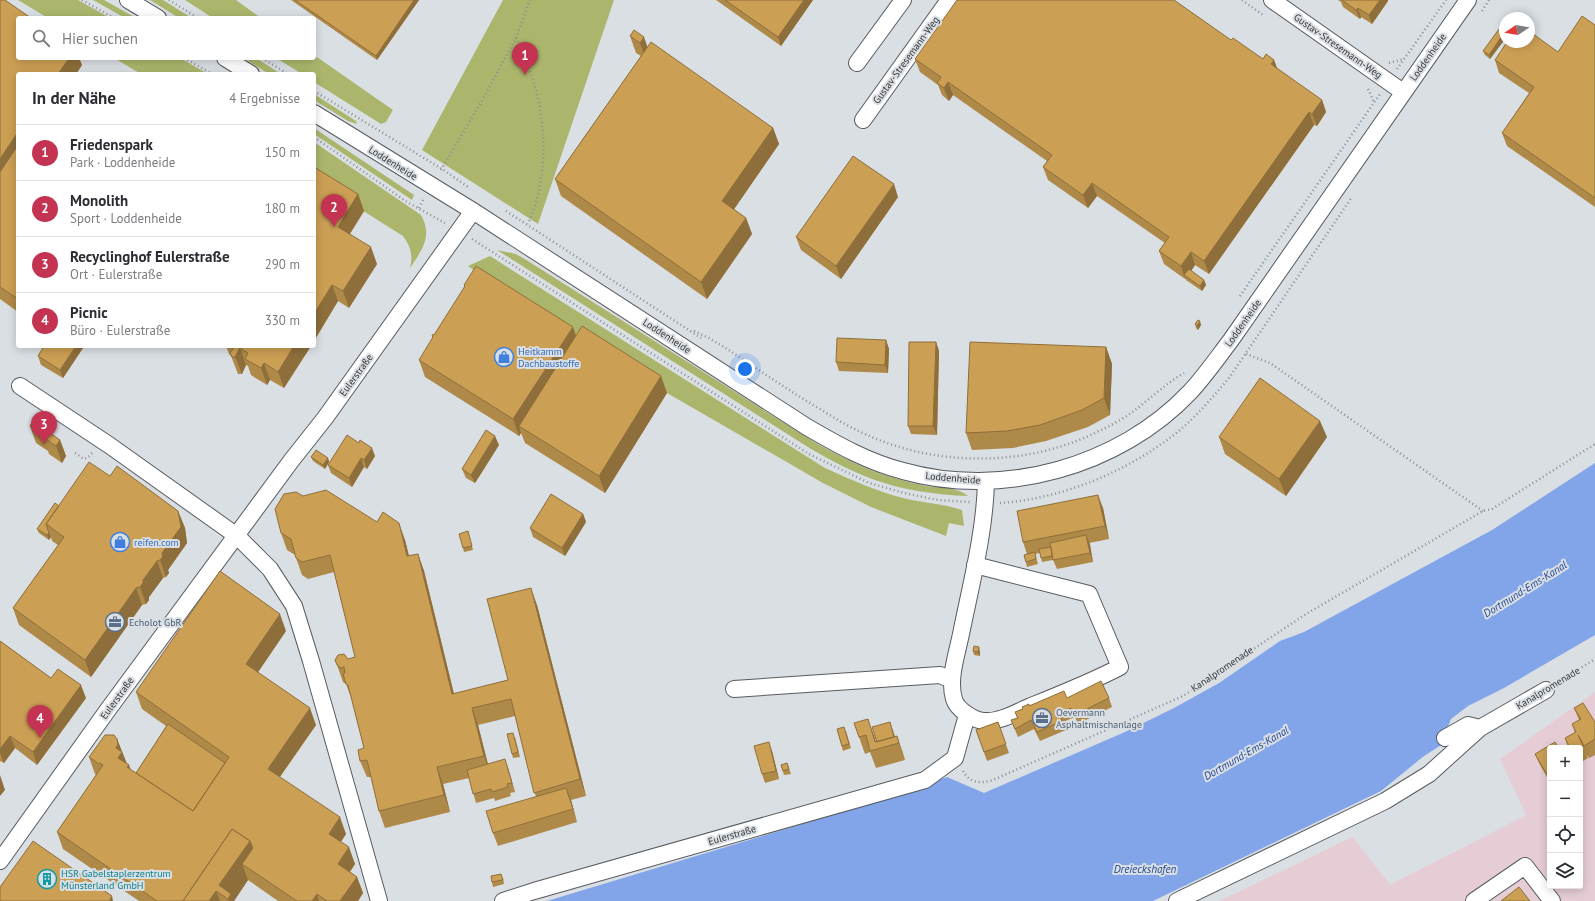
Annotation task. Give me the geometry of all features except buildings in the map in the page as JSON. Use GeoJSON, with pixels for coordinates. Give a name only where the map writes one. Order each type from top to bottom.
{"type":"FeatureCollection","features":[{"type":"Feature","properties":{"kind":"street"},"geometry":{"type":"LineString","coordinates":[[128,0],[155,16]]}},
{"type":"Feature","properties":{"kind":"street"},"geometry":{"type":"LineString","coordinates":[[857,63],[903,0]]}},
{"type":"Feature","properties":{"kind":"street","name":"Gustav-Stresemann-Weg"},"geometry":{"type":"LineString","coordinates":[[863,120],[949,0]]}},
{"type":"Feature","properties":{"kind":"street","name":"Gustav-Stresemann-Weg"},"geometry":{"type":"LineString","coordinates":[[1272,0],[1403,92]]}},
{"type":"Feature","properties":{"kind":"street","name":"Loddenheide"},"geometry":{"type":"LineString","coordinates":[[316,114],[473,212],[801,423],[855,454],[904,471],[947,479],[986,481],[1028,477],[1061,469],[1100,454],[1125,442],[1148,427],[1190,392],[1231,340],[1468,0]]}},
{"type":"Feature","properties":{"kind":"street"},"geometry":{"type":"LineString","coordinates":[[228,60],[248,72]]}},
{"type":"Feature","properties":{"kind":"street","name":"Eulerstraße"},"geometry":{"type":"LineString","coordinates":[[0,861],[107,711],[291,461],[325,418],[473,212]]}},
{"type":"Feature","properties":{"kind":"street"},"geometry":{"type":"LineString","coordinates":[[20,386],[109,445],[237,536],[270,569],[294,606],[379,901]]}},
{"type":"Feature","properties":{"kind":"street"},"geometry":{"type":"LineString","coordinates":[[975,565],[1089,594],[1120,667],[1004,717],[985,721],[967,715],[954,700],[952,680],[986,504],[986,481]]}},
{"type":"Feature","properties":{"kind":"street"},"geometry":{"type":"LineString","coordinates":[[734,689],[940,675],[952,680]]}},
{"type":"Feature","properties":{"kind":"street","name":"Kanalpromenade"},"geometry":{"type":"LineString","coordinates":[[1178,901],[1385,801],[1430,774],[1480,728],[1546,690]]}},
{"type":"Feature","properties":{"kind":"street"},"geometry":{"type":"LineString","coordinates":[[955,758],[967,715]]}},
{"type":"Feature","properties":{"kind":"street","name":"Kanalpromenade"},"geometry":{"type":"LineString","coordinates":[[1445,738],[1468,725],[1480,728]]}},
{"type":"Feature","properties":{"kind":"street","name":"Eulerstraße"},"geometry":{"type":"LineString","coordinates":[[503,901],[925,780],[955,758]]}},
{"type":"Feature","properties":{"kind":"street"},"geometry":{"type":"LineString","coordinates":[[1474,901],[1525,866],[1552,901]]}},
{"type":"Feature","properties":{"kind":"path"},"geometry":{"type":"LineString","coordinates":[[82,0],[110,16]]}},
{"type":"Feature","properties":{"kind":"path"},"geometry":{"type":"LineString","coordinates":[[169,0],[195,16]]}},
{"type":"Feature","properties":{"kind":"path"},"geometry":{"type":"LineString","coordinates":[[442,169],[483,99],[516,38],[530,0]]}},
{"type":"Feature","properties":{"kind":"path"},"geometry":{"type":"LineString","coordinates":[[1238,298],[1446,0]]}},
{"type":"Feature","properties":{"kind":"path"},"geometry":{"type":"LineString","coordinates":[[1481,12],[1489,0]]}},
{"type":"Feature","properties":{"kind":"path"},"geometry":{"type":"LineString","coordinates":[[516,38],[524,54],[532,77],[541,122],[543,156],[539,188],[533,212],[528,224]]}},
{"type":"Feature","properties":{"kind":"path"},"geometry":{"type":"LineString","coordinates":[[188,60],[208,72]]}},
{"type":"Feature","properties":{"kind":"path"},"geometry":{"type":"LineString","coordinates":[[265,60],[285,72]]}},
{"type":"Feature","properties":{"kind":"path"},"geometry":{"type":"LineString","coordinates":[[316,92],[442,169],[471,190]]}},
{"type":"Feature","properties":{"kind":"path"},"geometry":{"type":"LineString","coordinates":[[316,138],[407,202],[460,232],[809,454],[869,482],[904,493],[938,500],[986,504],[1014,502],[1049,495],[1089,482],[1138,459],[1172,436],[1207,404],[1229,378],[1353,196]]}},
{"type":"Feature","properties":{"kind":"path"},"geometry":{"type":"LineString","coordinates":[[502,209],[528,224],[709,343]]}},
{"type":"Feature","properties":{"kind":"path"},"geometry":{"type":"LineString","coordinates":[[690,330],[711,338],[795,394],[854,429],[878,440],[906,449],[961,459],[1003,458],[1029,454],[1070,444],[1098,432],[1130,414],[1172,380],[1190,370],[1184,380]]}},
{"type":"Feature","properties":{"kind":"path"},"geometry":{"type":"LineString","coordinates":[[1246,354],[1270,363],[1483,511]]}},
{"type":"Feature","properties":{"kind":"path","name":"Kanalpromenade"},"geometry":{"type":"LineString","coordinates":[[955,758],[966,775],[972,781],[985,783],[1183,696],[1306,614],[1483,511],[1492,509],[1595,444]]}},
{"type":"Feature","properties":{"kind":"path"},"geometry":{"type":"LineString","coordinates":[[75,453],[84,459],[88,457],[89,462]]}},
{"type":"Feature","properties":{"kind":"path","name":"Kanalpromenade"},"geometry":{"type":"LineString","coordinates":[[1546,690],[1595,659]]}},
{"type":"Feature","properties":{"kind":"shaded area"},"geometry":{"type":"Polygon","coordinates":[[[1595,692],[1595,901],[1219,901],[1353,837],[1390,885],[1526,815],[1500,759],[1595,692]]]}},
{"type":"Feature","properties":{"kind":"green space"},"geometry":{"type":"Polygon","coordinates":[[[18,0],[78,0],[106,16],[45,16],[18,0]]]}},
{"type":"Feature","properties":{"kind":"green space"},"geometry":{"type":"Polygon","coordinates":[[[93,0],[104,0],[132,16],[121,16],[93,0]]]}},
{"type":"Feature","properties":{"kind":"green space"},"geometry":{"type":"Polygon","coordinates":[[[150,0],[163,0],[189,16],[176,16],[150,0]]]}},
{"type":"Feature","properties":{"kind":"green space"},"geometry":{"type":"Polygon","coordinates":[[[185,0],[236,0],[258,16],[210,16],[185,0]]]}},
{"type":"Feature","properties":{"kind":"green space"},"geometry":{"type":"Polygon","coordinates":[[[503,0],[614,0],[538,224],[422,150],[503,0]]]}},
{"type":"Feature","properties":{"kind":"green space"},"geometry":{"type":"Polygon","coordinates":[[[316,56],[393,110],[386,122],[381,124],[316,83],[316,72],[299,72],[279,60],[316,60],[316,56]]]}},
{"type":"Feature","properties":{"kind":"green space"},"geometry":{"type":"Polygon","coordinates":[[[117,60],[184,60],[204,72],[138,72],[117,60]]]}},
{"type":"Feature","properties":{"kind":"green space"},"geometry":{"type":"Polygon","coordinates":[[[246,60],[259,60],[278,72],[266,72],[246,60]]]}},
{"type":"Feature","properties":{"kind":"green space"},"geometry":{"type":"Polygon","coordinates":[[[316,95],[356,121],[357,124],[348,121],[316,101],[316,95]]]}},
{"type":"Feature","properties":{"kind":"green space"},"geometry":{"type":"Polygon","coordinates":[[[316,129],[414,195],[412,200],[316,135],[316,129]]]}},
{"type":"Feature","properties":{"kind":"green space"},"geometry":{"type":"Polygon","coordinates":[[[316,143],[421,215],[426,230],[426,236],[422,249],[410,268],[411,251],[403,236],[316,181],[316,143]]]}},
{"type":"Feature","properties":{"kind":"green space"},"geometry":{"type":"Polygon","coordinates":[[[497,250],[516,254],[528,261],[816,443],[835,453],[884,475],[923,485],[954,489],[968,496],[931,493],[907,489],[883,483],[848,469],[811,449],[497,250]]]}},
{"type":"Feature","properties":{"kind":"green space"},"geometry":{"type":"Polygon","coordinates":[[[490,256],[825,468],[886,493],[907,499],[962,510],[964,526],[949,523],[946,536],[871,507],[823,483],[667,393],[585,348],[468,266],[490,256]]]}},
{"type":"Feature","properties":{"kind":"water"},"geometry":{"type":"Polygon","coordinates":[[[1595,463],[1595,635],[1504,688],[1468,706],[1451,719],[1445,734],[1446,742],[1424,756],[1381,791],[1153,901],[547,901],[902,794],[947,777],[984,793],[1125,732],[1174,708],[1219,683],[1280,641],[1304,632],[1492,530],[1595,463]]]}},
{"type":"Feature","properties":{"kind":"place","name":"Friedenspark"},"geometry":{"type":"Point","coordinates":[525,75]}},
{"type":"Feature","properties":{"kind":"place","name":"Monolith"},"geometry":{"type":"Point","coordinates":[334,227]}},
{"type":"Feature","properties":{"kind":"place","name":"Heitkamm Dachbaustoffe"},"geometry":{"type":"Point","coordinates":[504,357]}},
{"type":"Feature","properties":{"kind":"place","name":"Recyclinghof Eulerstraße"},"geometry":{"type":"Point","coordinates":[44,444]}},
{"type":"Feature","properties":{"kind":"place","name":"reifen.com"},"geometry":{"type":"Point","coordinates":[120,542]}},
{"type":"Feature","properties":{"kind":"place","name":"Echolot GbR"},"geometry":{"type":"Point","coordinates":[115,622]}},
{"type":"Feature","properties":{"kind":"place","name":"Oevermann Asphaltmischanlage"},"geometry":{"type":"Point","coordinates":[1042,718]}},
{"type":"Feature","properties":{"kind":"place","name":"Picnic"},"geometry":{"type":"Point","coordinates":[40,738]}},
{"type":"Feature","properties":{"kind":"place","name":"HSR Gabelstaplerzentrum Münsterland GmbH"},"geometry":{"type":"Point","coordinates":[47,879]}},
{"type":"Feature","properties":{"kind":"water label","name":"Dortmund-Ems-Kanal"},"geometry":{"type":"Point","coordinates":[1525,589]}},
{"type":"Feature","properties":{"kind":"water label","name":"Dortmund-Ems-Kanal"},"geometry":{"type":"Point","coordinates":[1246,753]}},
{"type":"Feature","properties":{"kind":"water label","name":"Dreieckshafen"},"geometry":{"type":"Point","coordinates":[1145,869]}}]}
